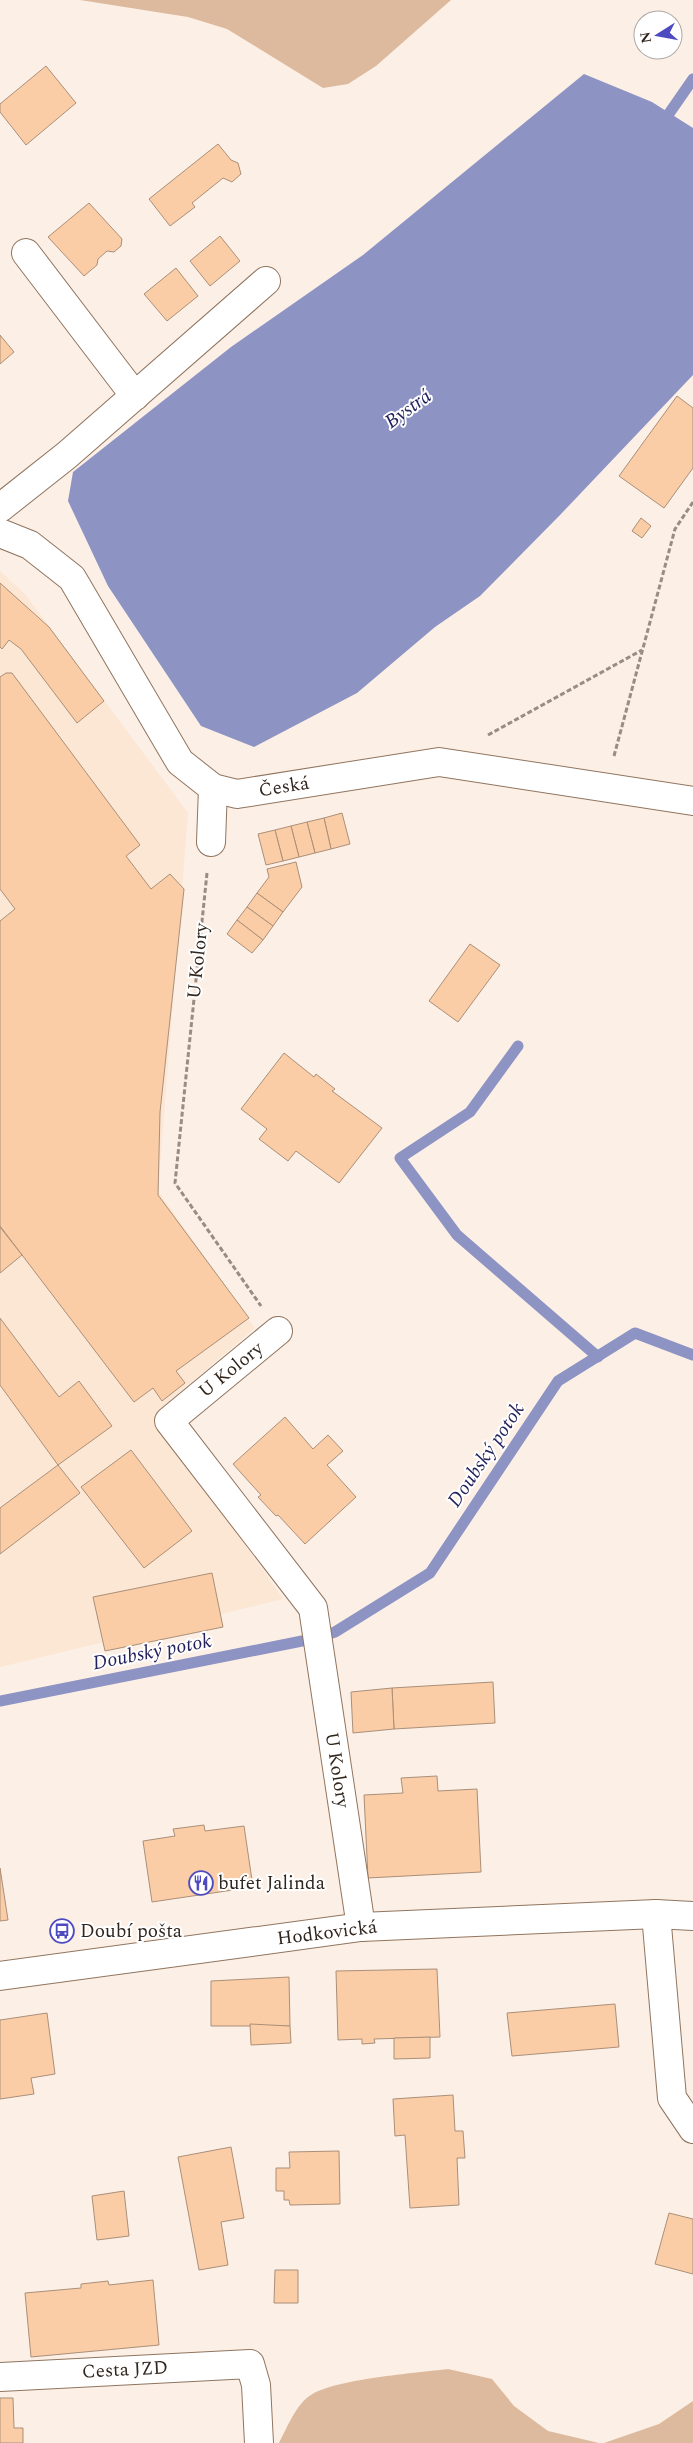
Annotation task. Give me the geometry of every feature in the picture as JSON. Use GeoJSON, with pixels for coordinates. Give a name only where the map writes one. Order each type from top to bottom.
{"type":"FeatureCollection","features":[{"type":"Feature","properties":{"kind":"street"},"geometry":{"type":"LineString","coordinates":[[26,253],[135,396]]}},
{"type":"Feature","properties":{"kind":"street"},"geometry":{"type":"LineString","coordinates":[[0,508],[67,455],[266,281]]}},
{"type":"Feature","properties":{"kind":"street","name":"Česká"},"geometry":{"type":"LineString","coordinates":[[0,533],[30,545],[72,578],[180,762],[213,788],[237,794],[439,762],[693,801]]}},
{"type":"Feature","properties":{"kind":"street"},"geometry":{"type":"LineString","coordinates":[[211,842],[213,788]]}},
{"type":"Feature","properties":{"kind":"street","name":"U Kolory"},"geometry":{"type":"LineString","coordinates":[[278,1331],[169,1421],[313,1608],[360,1927]]}},
{"type":"Feature","properties":{"kind":"street"},"geometry":{"type":"LineString","coordinates":[[656,1914],[672,2098],[693,2129]]}},
{"type":"Feature","properties":{"kind":"street","name":"Hodkovická"},"geometry":{"type":"LineString","coordinates":[[0,1976],[360,1927],[656,1914],[693,1916]]}},
{"type":"Feature","properties":{"kind":"street","name":"Cesta JZD"},"geometry":{"type":"LineString","coordinates":[[0,2377],[250,2364],[256,2385],[259,2443]]}},
{"type":"Feature","properties":{"kind":"path"},"geometry":{"type":"LineString","coordinates":[[606,788],[675,529],[693,502]]}},
{"type":"Feature","properties":{"kind":"path"},"geometry":{"type":"LineString","coordinates":[[482,739],[643,649]]}},
{"type":"Feature","properties":{"kind":"path","name":"U Kolory"},"geometry":{"type":"LineString","coordinates":[[211,842],[175,1183],[278,1331]]}},
{"type":"Feature","properties":{"kind":"shaded area"},"geometry":{"type":"Polygon","coordinates":[[[80,0],[451,0],[376,66],[348,84],[323,88],[227,29],[188,17],[80,0]]]}},
{"type":"Feature","properties":{"kind":"shaded area"},"geometry":{"type":"Polygon","coordinates":[[[0,571],[25,594],[188,813],[158,1191],[255,1328],[154,1414],[283,1599],[0,1667],[0,571]]]}},
{"type":"Feature","properties":{"kind":"shaded area"},"geometry":{"type":"Polygon","coordinates":[[[448,2369],[492,2379],[514,2406],[548,2431],[599,2443],[279,2443],[301,2404],[311,2395],[322,2389],[356,2381],[448,2369]]]}},
{"type":"Feature","properties":{"kind":"shaded area"},"geometry":{"type":"Polygon","coordinates":[[[693,2401],[693,2443],[604,2443],[659,2424],[693,2401]]]}},
{"type":"Feature","properties":{"kind":"water","name":"Bystrá"},"geometry":{"type":"Polygon","coordinates":[[[584,74],[652,102],[693,128],[693,375],[480,596],[435,627],[357,693],[254,747],[201,726],[108,586],[68,501],[73,472],[231,347],[363,255],[584,74]]]}},
{"type":"Feature","properties":{"kind":"building"},"geometry":{"type":"Polygon","coordinates":[[[46,66],[76,103],[26,145],[0,112],[0,104],[46,66]]]}},
{"type":"Feature","properties":{"kind":"building"},"geometry":{"type":"Polygon","coordinates":[[[218,144],[231,160],[238,163],[241,174],[232,182],[223,178],[192,203],[195,207],[170,226],[149,199],[218,144]]]}},
{"type":"Feature","properties":{"kind":"building"},"geometry":{"type":"Polygon","coordinates":[[[89,203],[122,239],[121,246],[114,252],[107,251],[98,259],[97,265],[84,276],[48,237],[89,203]]]}},
{"type":"Feature","properties":{"kind":"building"},"geometry":{"type":"Polygon","coordinates":[[[220,236],[240,261],[210,286],[190,261],[220,236]]]}},
{"type":"Feature","properties":{"kind":"building"},"geometry":{"type":"Polygon","coordinates":[[[176,268],[198,296],[167,321],[144,294],[176,268]]]}},
{"type":"Feature","properties":{"kind":"building"},"geometry":{"type":"Polygon","coordinates":[[[0,335],[14,352],[0,364],[0,335]]]}},
{"type":"Feature","properties":{"kind":"building"},"geometry":{"type":"Polygon","coordinates":[[[677,396],[693,408],[693,468],[664,508],[619,476],[677,396]]]}},
{"type":"Feature","properties":{"kind":"building"},"geometry":{"type":"Polygon","coordinates":[[[641,518],[651,526],[642,538],[632,531],[641,518]]]}},
{"type":"Feature","properties":{"kind":"building"},"geometry":{"type":"Polygon","coordinates":[[[0,583],[49,627],[104,701],[77,723],[21,649],[9,640],[2,649],[0,647],[0,583]]]}},
{"type":"Feature","properties":{"kind":"building"},"geometry":{"type":"Polygon","coordinates":[[[6,673],[12,673],[140,845],[126,856],[151,889],[170,874],[184,889],[160,1112],[158,1195],[249,1318],[176,1371],[185,1383],[162,1401],[153,1388],[134,1402],[0,1226],[0,921],[15,909],[0,889],[0,677],[6,673]]]}},
{"type":"Feature","properties":{"kind":"building"},"geometry":{"type":"Polygon","coordinates":[[[342,813],[350,844],[331,849],[324,818],[342,813]]]}},
{"type":"Feature","properties":{"kind":"building"},"geometry":{"type":"Polygon","coordinates":[[[324,818],[331,849],[315,853],[307,822],[324,818]]]}},
{"type":"Feature","properties":{"kind":"building"},"geometry":{"type":"Polygon","coordinates":[[[307,822],[315,853],[299,857],[291,826],[307,822]]]}},
{"type":"Feature","properties":{"kind":"building"},"geometry":{"type":"Polygon","coordinates":[[[291,826],[299,857],[283,861],[275,830],[291,826]]]}},
{"type":"Feature","properties":{"kind":"building"},"geometry":{"type":"Polygon","coordinates":[[[275,830],[283,861],[266,865],[258,834],[275,830]]]}},
{"type":"Feature","properties":{"kind":"building"},"geometry":{"type":"Polygon","coordinates":[[[296,862],[302,887],[283,912],[257,893],[269,877],[267,869],[296,862]]]}},
{"type":"Feature","properties":{"kind":"building"},"geometry":{"type":"Polygon","coordinates":[[[257,893],[283,912],[273,926],[247,907],[257,893]]]}},
{"type":"Feature","properties":{"kind":"building"},"geometry":{"type":"Polygon","coordinates":[[[247,907],[273,926],[263,940],[237,920],[247,907]]]}},
{"type":"Feature","properties":{"kind":"building"},"geometry":{"type":"Polygon","coordinates":[[[237,920],[263,940],[252,953],[227,934],[237,920]]]}},
{"type":"Feature","properties":{"kind":"building"},"geometry":{"type":"Polygon","coordinates":[[[470,944],[500,965],[458,1022],[429,1001],[470,944]]]}},
{"type":"Feature","properties":{"kind":"building"},"geometry":{"type":"Polygon","coordinates":[[[284,1053],[314,1077],[316,1074],[335,1089],[332,1091],[382,1128],[339,1183],[296,1151],[288,1161],[259,1139],[267,1129],[241,1109],[284,1053]]]}},
{"type":"Feature","properties":{"kind":"building"},"geometry":{"type":"Polygon","coordinates":[[[0,1227],[22,1255],[0,1273],[0,1227]]]}},
{"type":"Feature","properties":{"kind":"building"},"geometry":{"type":"Polygon","coordinates":[[[0,1318],[59,1397],[79,1381],[112,1426],[58,1465],[0,1385],[0,1318]]]}},
{"type":"Feature","properties":{"kind":"building"},"geometry":{"type":"Polygon","coordinates":[[[285,1417],[313,1449],[328,1435],[343,1451],[327,1465],[356,1497],[305,1544],[258,1497],[261,1495],[233,1464],[285,1417]]]}},
{"type":"Feature","properties":{"kind":"building"},"geometry":{"type":"Polygon","coordinates":[[[131,1450],[192,1531],[144,1568],[81,1487],[131,1450]]]}},
{"type":"Feature","properties":{"kind":"building"},"geometry":{"type":"Polygon","coordinates":[[[58,1465],[80,1493],[0,1554],[0,1508],[58,1465]]]}},
{"type":"Feature","properties":{"kind":"building"},"geometry":{"type":"Polygon","coordinates":[[[212,1573],[223,1627],[105,1651],[93,1597],[212,1573]]]}},
{"type":"Feature","properties":{"kind":"building"},"geometry":{"type":"Polygon","coordinates":[[[493,1682],[495,1723],[394,1729],[392,1688],[493,1682]]]}},
{"type":"Feature","properties":{"kind":"building"},"geometry":{"type":"Polygon","coordinates":[[[392,1688],[394,1729],[353,1733],[351,1692],[392,1688]]]}},
{"type":"Feature","properties":{"kind":"building"},"geometry":{"type":"Polygon","coordinates":[[[437,1776],[438,1791],[477,1789],[481,1872],[368,1878],[364,1795],[403,1793],[401,1778],[437,1776]]]}},
{"type":"Feature","properties":{"kind":"building"},"geometry":{"type":"Polygon","coordinates":[[[204,1825],[205,1831],[244,1826],[253,1887],[152,1902],[143,1841],[175,1836],[173,1829],[204,1825]]]}},
{"type":"Feature","properties":{"kind":"building"},"geometry":{"type":"Polygon","coordinates":[[[0,1868],[8,1920],[0,1921],[0,1868]]]}},
{"type":"Feature","properties":{"kind":"building"},"geometry":{"type":"Polygon","coordinates":[[[437,1969],[440,2037],[374,2039],[375,2043],[362,2044],[362,2039],[338,2040],[336,1971],[437,1969]]]}},
{"type":"Feature","properties":{"kind":"building"},"geometry":{"type":"Polygon","coordinates":[[[289,1977],[290,2026],[211,2026],[211,1981],[289,1977]]]}},
{"type":"Feature","properties":{"kind":"building"},"geometry":{"type":"Polygon","coordinates":[[[615,2004],[619,2047],[512,2056],[507,2013],[615,2004]]]}},
{"type":"Feature","properties":{"kind":"building"},"geometry":{"type":"Polygon","coordinates":[[[47,2013],[55,2074],[31,2078],[34,2094],[0,2099],[0,2020],[47,2013]]]}},
{"type":"Feature","properties":{"kind":"building"},"geometry":{"type":"Polygon","coordinates":[[[250,2024],[290,2026],[291,2043],[251,2045],[250,2024]]]}},
{"type":"Feature","properties":{"kind":"building"},"geometry":{"type":"Polygon","coordinates":[[[430,2037],[430,2058],[394,2059],[394,2038],[430,2037]]]}},
{"type":"Feature","properties":{"kind":"building"},"geometry":{"type":"Polygon","coordinates":[[[453,2095],[455,2131],[463,2131],[465,2158],[457,2158],[459,2205],[410,2208],[405,2135],[395,2136],[393,2099],[453,2095]]]}},
{"type":"Feature","properties":{"kind":"building"},"geometry":{"type":"Polygon","coordinates":[[[231,2147],[244,2218],[221,2222],[228,2265],[199,2270],[178,2157],[231,2147]]]}},
{"type":"Feature","properties":{"kind":"building"},"geometry":{"type":"Polygon","coordinates":[[[339,2151],[340,2204],[290,2205],[289,2200],[284,2200],[284,2191],[276,2191],[276,2168],[290,2168],[289,2152],[339,2151]]]}},
{"type":"Feature","properties":{"kind":"building"},"geometry":{"type":"Polygon","coordinates":[[[124,2191],[129,2236],[97,2240],[92,2196],[124,2191]]]}},
{"type":"Feature","properties":{"kind":"building"},"geometry":{"type":"Polygon","coordinates":[[[669,2213],[693,2219],[693,2274],[655,2264],[669,2213]]]}},
{"type":"Feature","properties":{"kind":"building"},"geometry":{"type":"Polygon","coordinates":[[[275,2270],[298,2270],[298,2303],[274,2303],[275,2270]]]}},
{"type":"Feature","properties":{"kind":"building"},"geometry":{"type":"Polygon","coordinates":[[[153,2280],[159,2345],[31,2357],[25,2293],[81,2288],[81,2284],[108,2281],[109,2285],[153,2280]]]}},
{"type":"Feature","properties":{"kind":"building"},"geometry":{"type":"Polygon","coordinates":[[[0,2398],[13,2398],[14,2428],[23,2428],[23,2443],[0,2443],[0,2398]]]}},
{"type":"Feature","properties":{"kind":"waterway"},"geometry":{"type":"LineString","coordinates":[[665,124],[668,115],[693,79]]}},
{"type":"Feature","properties":{"kind":"waterway"},"geometry":{"type":"LineString","coordinates":[[518,1046],[470,1112],[400,1158],[457,1235],[598,1357]]}},
{"type":"Feature","properties":{"kind":"waterway","name":"Doubský potok"},"geometry":{"type":"LineString","coordinates":[[323,1636],[335,1632],[430,1573],[558,1381],[635,1333],[693,1355]]}},
{"type":"Feature","properties":{"kind":"waterway","name":"Doubský potok"},"geometry":{"type":"LineString","coordinates":[[0,1701],[312,1639]]}},
{"type":"Feature","properties":{"kind":"place","name":"bufet Jalinda"},"geometry":{"type":"Point","coordinates":[201,1883]}},
{"type":"Feature","properties":{"kind":"place","name":"Doubí pošta"},"geometry":{"type":"Point","coordinates":[62,1931]}}]}
